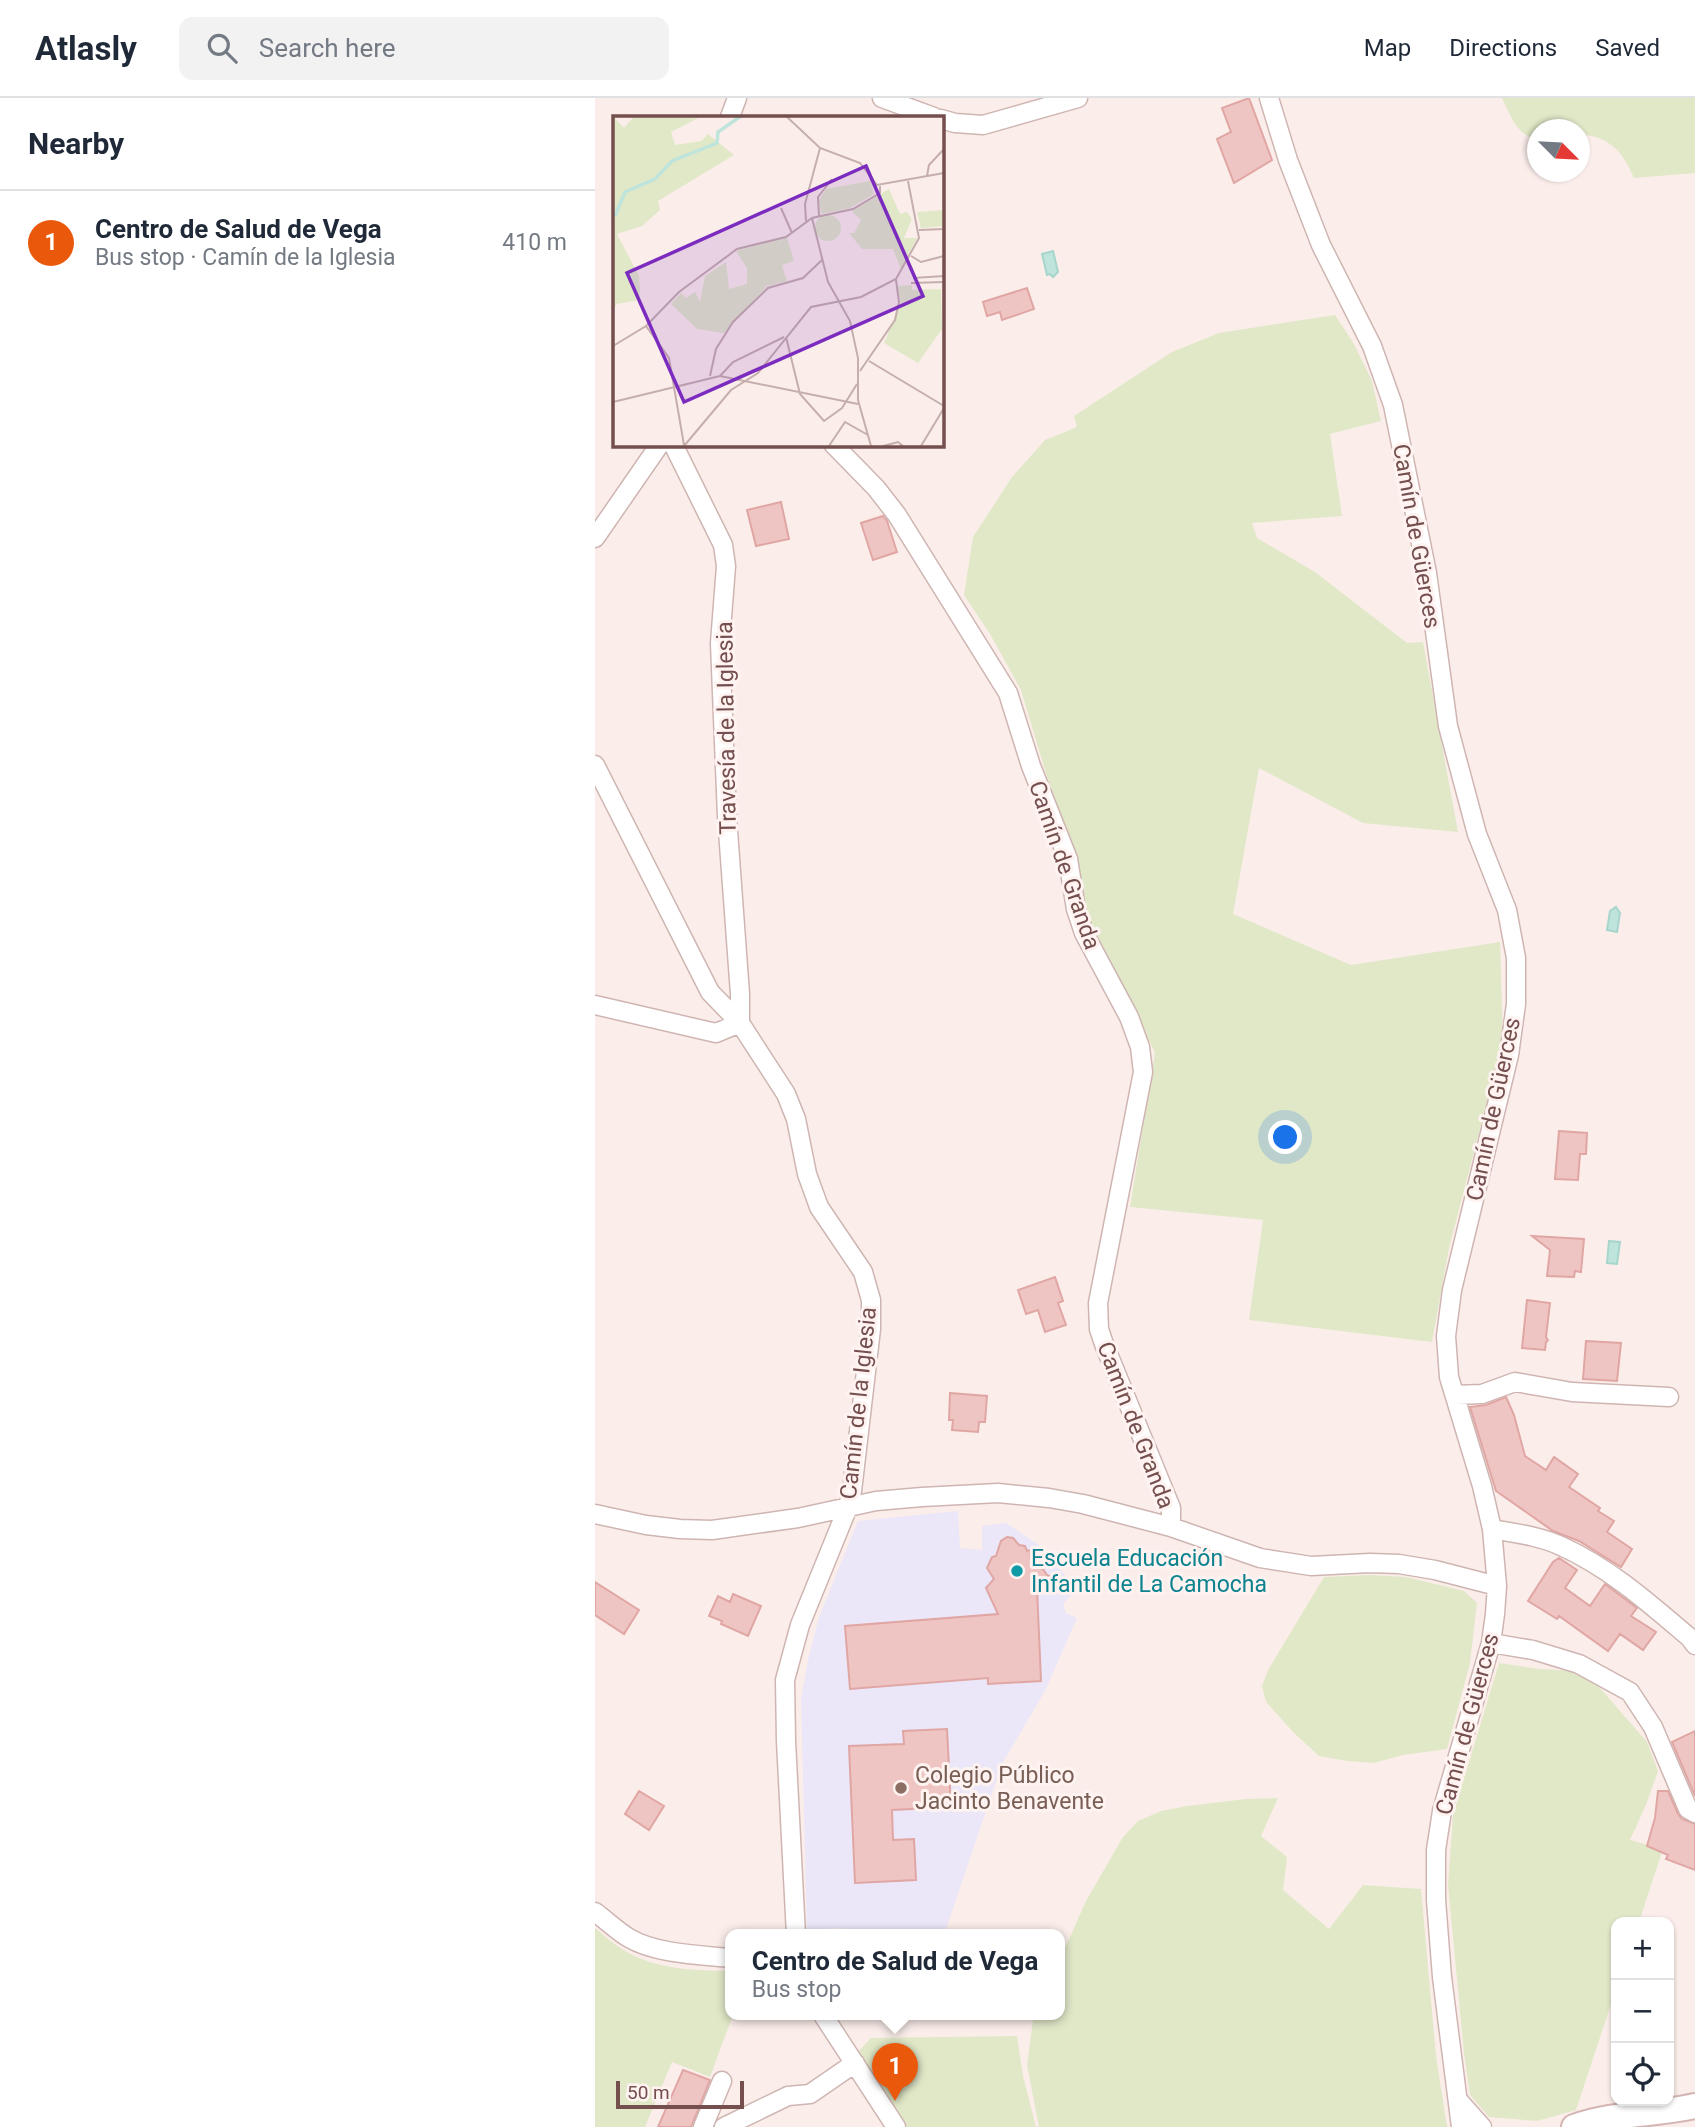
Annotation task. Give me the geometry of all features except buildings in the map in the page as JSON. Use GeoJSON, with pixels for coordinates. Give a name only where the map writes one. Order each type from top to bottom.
{"type":"FeatureCollection","features":[{"type":"Feature","properties":{"kind":"street"},"geometry":{"type":"LineString","coordinates":[[730,116],[737,98]]}},
{"type":"Feature","properties":{"kind":"street"},"geometry":{"type":"LineString","coordinates":[[882,98],[931,116]]}},
{"type":"Feature","properties":{"kind":"street"},"geometry":{"type":"LineString","coordinates":[[943,120],[983,125],[1077,98]]}},
{"type":"Feature","properties":{"kind":"street","name":"Camín de Güerces"},"geometry":{"type":"LineString","coordinates":[[1269,98],[1288,160],[1321,245],[1372,346],[1393,405],[1427,573],[1448,726],[1477,834],[1507,910],[1515,958],[1516,1004],[1509,1055],[1452,1290],[1445,1336],[1449,1377],[1492,1529],[1497,1586],[1491,1643],[1442,1811],[1436,1850],[1436,1900],[1441,1964],[1458,2100],[1472,2123],[1497,2127]]}},
{"type":"Feature","properties":{"kind":"street"},"geometry":{"type":"LineString","coordinates":[[595,538],[659,446]]}},
{"type":"Feature","properties":{"kind":"street","name":"Travesía de la Iglesia"},"geometry":{"type":"LineString","coordinates":[[674,446],[723,545],[726,566],[720,643],[727,817],[740,1023]]}},
{"type":"Feature","properties":{"kind":"street","name":"Camín de Granda"},"geometry":{"type":"LineString","coordinates":[[835,446],[897,514],[1008,693],[1031,766],[1068,859],[1076,909],[1084,933],[1129,1017],[1140,1047],[1143,1072],[1098,1303],[1099,1329],[1171,1508],[1171,1527]]}},
{"type":"Feature","properties":{"kind":"street","name":"Camín de la Iglesia"},"geometry":{"type":"LineString","coordinates":[[595,765],[710,992],[740,1023],[786,1094],[796,1119],[807,1174],[819,1207],[863,1272],[871,1300],[871,1329],[852,1492],[800,1625],[785,1680],[796,1929]]}},
{"type":"Feature","properties":{"kind":"street"},"geometry":{"type":"LineString","coordinates":[[595,1005],[716,1033],[740,1023]]}},
{"type":"Feature","properties":{"kind":"street"},"geometry":{"type":"LineString","coordinates":[[1455,1395],[1482,1394],[1514,1382],[1572,1392],[1669,1398]]}},
{"type":"Feature","properties":{"kind":"street"},"geometry":{"type":"LineString","coordinates":[[595,1514],[657,1526],[712,1530],[798,1518],[876,1501],[998,1493],[1072,1502],[1171,1527],[1260,1558],[1311,1566],[1399,1564],[1497,1586]]}},
{"type":"Feature","properties":{"kind":"street"},"geometry":{"type":"LineString","coordinates":[[1492,1529],[1559,1545],[1590,1562],[1640,1596],[1695,1645]]}},
{"type":"Feature","properties":{"kind":"street"},"geometry":{"type":"LineString","coordinates":[[1491,1643],[1533,1650],[1579,1664],[1630,1692],[1653,1727],[1688,1809],[1695,1813]]}},
{"type":"Feature","properties":{"kind":"street"},"geometry":{"type":"LineString","coordinates":[[595,1912],[630,1938],[646,1945],[675,1952],[725,1957]]}},
{"type":"Feature","properties":{"kind":"street"},"geometry":{"type":"LineString","coordinates":[[826,2020],[896,2127]]}},
{"type":"Feature","properties":{"kind":"street"},"geometry":{"type":"LineString","coordinates":[[724,2127],[788,2096],[810,2094],[855,2063]]}},
{"type":"Feature","properties":{"kind":"street"},"geometry":{"type":"LineString","coordinates":[[703,2127],[722,2081]]}},
{"type":"Feature","properties":{"kind":"street"},"geometry":{"type":"LineString","coordinates":[[1574,2127],[1591,2121],[1695,2106]]}},
{"type":"Feature","properties":{"kind":"street"},"geometry":{"type":"LineString","coordinates":[[744,2127],[756,2110]]}},
{"type":"Feature","properties":{"kind":"shaded area"},"geometry":{"type":"Polygon","coordinates":[[[958,1511],[960,1548],[982,1550],[982,1526],[1006,1523],[1039,1545],[1077,1589],[1063,1604],[1066,1613],[1077,1618],[1045,1691],[1002,1764],[946,1929],[807,1929],[801,1699],[819,1617],[858,1521],[958,1511]]]}},
{"type":"Feature","properties":{"kind":"green space"},"geometry":{"type":"Polygon","coordinates":[[[1502,98],[1695,98],[1695,173],[1634,178],[1625,160],[1614,147],[1590,136],[1590,119],[1527,119],[1527,135],[1515,124],[1502,98]]]}},
{"type":"Feature","properties":{"kind":"green space"},"geometry":{"type":"Polygon","coordinates":[[[1335,315],[1354,344],[1372,381],[1381,421],[1330,434],[1342,516],[1252,523],[1257,538],[1315,572],[1407,643],[1423,642],[1458,832],[1363,823],[1259,768],[1233,914],[1351,965],[1500,942],[1503,1041],[1449,1248],[1432,1342],[1249,1320],[1263,1220],[1130,1207],[1155,1052],[1091,929],[1075,854],[1047,777],[1021,690],[990,634],[964,595],[973,537],[1012,477],[1045,440],[1077,427],[1074,416],[1172,352],[1219,333],[1335,315]]]}},
{"type":"Feature","properties":{"kind":"green space"},"geometry":{"type":"Polygon","coordinates":[[[1324,1577],[1406,1577],[1464,1591],[1477,1603],[1470,1663],[1447,1749],[1403,1755],[1374,1763],[1319,1756],[1266,1702],[1262,1686],[1268,1670],[1324,1577]]]}},
{"type":"Feature","properties":{"kind":"green space"},"geometry":{"type":"Polygon","coordinates":[[[1499,1663],[1576,1671],[1600,1688],[1647,1742],[1658,1771],[1630,1840],[1663,1849],[1641,1917],[1611,1917],[1611,2004],[1576,2110],[1537,2121],[1489,2117],[1470,2095],[1448,1885],[1453,1815],[1499,1663]]]}},
{"type":"Feature","properties":{"kind":"green space"},"geometry":{"type":"Polygon","coordinates":[[[1278,1798],[1261,1836],[1287,1857],[1283,1890],[1329,1929],[1363,1885],[1421,1889],[1436,2056],[1447,2127],[1039,2127],[1027,2065],[1033,2020],[1065,2020],[1065,1948],[1086,1901],[1123,1837],[1138,1821],[1161,1811],[1246,1799],[1278,1798]]]}},
{"type":"Feature","properties":{"kind":"green space"},"geometry":{"type":"Polygon","coordinates":[[[595,1928],[622,1949],[648,1961],[675,1968],[725,1971],[725,2020],[731,2020],[710,2077],[672,2062],[645,2127],[595,2127],[595,1928]]]}},
{"type":"Feature","properties":{"kind":"green space"},"geometry":{"type":"Polygon","coordinates":[[[1017,2036],[1023,2076],[1036,2127],[907,2127],[858,2052],[871,2038],[1017,2036]]]}},
{"type":"Feature","properties":{"kind":"water"},"geometry":{"type":"Polygon","coordinates":[[[1053,251],[1058,272],[1053,277],[1047,275],[1042,254],[1053,251]]]}},
{"type":"Feature","properties":{"kind":"water"},"geometry":{"type":"Polygon","coordinates":[[[1616,907],[1620,913],[1617,932],[1607,930],[1610,911],[1616,907]]]}},
{"type":"Feature","properties":{"kind":"water"},"geometry":{"type":"Polygon","coordinates":[[[1609,1241],[1620,1242],[1617,1264],[1607,1263],[1609,1241]]]}},
{"type":"Feature","properties":{"kind":"place","name":"Escuela Educación Infantil de La Camocha"},"geometry":{"type":"Point","coordinates":[1017,1571]}},
{"type":"Feature","properties":{"kind":"place","name":"Colegio Público Jacinto Benavente"},"geometry":{"type":"Point","coordinates":[901,1788]}},
{"type":"Feature","properties":{"kind":"place","name":"Centro de Salud de Vega"},"geometry":{"type":"Point","coordinates":[895,2101]}}]}
